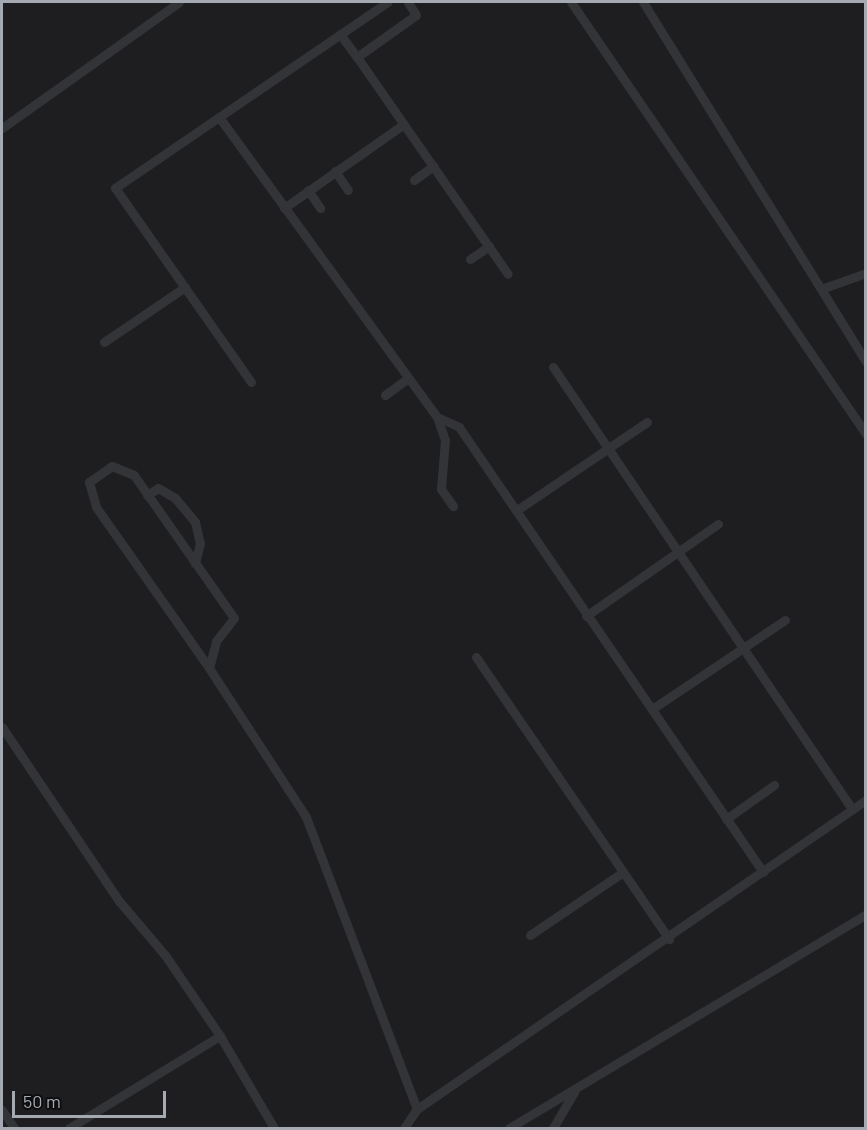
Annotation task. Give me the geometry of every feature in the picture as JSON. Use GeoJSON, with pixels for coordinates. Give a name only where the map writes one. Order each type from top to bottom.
{"type":"FeatureCollection","features":[{"type":"Feature","properties":{"kind":"lane"},"geometry":{"type":"LineString","coordinates":[[2,128],[179,2]]}},
{"type":"Feature","properties":{"kind":"lane"},"geometry":{"type":"LineString","coordinates":[[251,382],[115,188],[388,2]]}},
{"type":"Feature","properties":{"kind":"lane"},"geometry":{"type":"LineString","coordinates":[[357,57],[416,15],[408,2]]}},
{"type":"Feature","properties":{"kind":"lane"},"geometry":{"type":"LineString","coordinates":[[571,2],[866,434]]}},
{"type":"Feature","properties":{"kind":"lane"},"geometry":{"type":"LineString","coordinates":[[643,2],[866,362]]}},
{"type":"Feature","properties":{"kind":"lane"},"geometry":{"type":"LineString","coordinates":[[340,34],[508,274]]}},
{"type":"Feature","properties":{"kind":"lane"},"geometry":{"type":"LineString","coordinates":[[219,117],[406,380],[436,417],[445,440],[441,489],[453,506]]}},
{"type":"Feature","properties":{"kind":"lane"},"geometry":{"type":"LineString","coordinates":[[284,208],[404,124]]}},
{"type":"Feature","properties":{"kind":"lane"},"geometry":{"type":"LineString","coordinates":[[414,180],[433,166]]}},
{"type":"Feature","properties":{"kind":"lane"},"geometry":{"type":"LineString","coordinates":[[335,171],[348,190]]}},
{"type":"Feature","properties":{"kind":"lane"},"geometry":{"type":"LineString","coordinates":[[308,190],[320,208]]}},
{"type":"Feature","properties":{"kind":"lane"},"geometry":{"type":"LineString","coordinates":[[470,259],[489,246]]}},
{"type":"Feature","properties":{"kind":"lane"},"geometry":{"type":"LineString","coordinates":[[820,289],[866,273]]}},
{"type":"Feature","properties":{"kind":"lane"},"geometry":{"type":"LineString","coordinates":[[104,342],[185,287]]}},
{"type":"Feature","properties":{"kind":"lane"},"geometry":{"type":"LineString","coordinates":[[553,367],[852,809]]}},
{"type":"Feature","properties":{"kind":"lane"},"geometry":{"type":"LineString","coordinates":[[385,395],[406,380]]}},
{"type":"Feature","properties":{"kind":"lane"},"geometry":{"type":"LineString","coordinates":[[436,417],[459,428],[763,872]]}},
{"type":"Feature","properties":{"kind":"lane"},"geometry":{"type":"LineString","coordinates":[[517,510],[647,422]]}},
{"type":"Feature","properties":{"kind":"lane"},"geometry":{"type":"LineString","coordinates":[[208,668],[216,641],[234,618],[134,475],[112,466],[89,482],[96,507],[126,555],[208,668],[306,818],[417,1109]]}},
{"type":"Feature","properties":{"kind":"lane"},"geometry":{"type":"LineString","coordinates":[[147,495],[158,488],[175,498],[195,522],[200,543],[195,563]]}},
{"type":"Feature","properties":{"kind":"lane"},"geometry":{"type":"LineString","coordinates":[[586,616],[718,524]]}},
{"type":"Feature","properties":{"kind":"lane"},"geometry":{"type":"LineString","coordinates":[[652,709],[785,620]]}},
{"type":"Feature","properties":{"kind":"lane"},"geometry":{"type":"LineString","coordinates":[[476,657],[669,939]]}},
{"type":"Feature","properties":{"kind":"lane"},"geometry":{"type":"LineString","coordinates":[[2,727],[119,901],[165,955],[220,1036],[274,1128]]}},
{"type":"Feature","properties":{"kind":"lane"},"geometry":{"type":"LineString","coordinates":[[726,819],[774,785]]}},
{"type":"Feature","properties":{"kind":"lane"},"geometry":{"type":"LineString","coordinates":[[404,1128],[417,1109],[669,939],[866,800]]}},
{"type":"Feature","properties":{"kind":"lane"},"geometry":{"type":"LineString","coordinates":[[531,935],[623,872]]}},
{"type":"Feature","properties":{"kind":"lane"},"geometry":{"type":"LineString","coordinates":[[509,1128],[574,1092],[866,914]]}},
{"type":"Feature","properties":{"kind":"lane"},"geometry":{"type":"LineString","coordinates":[[69,1128],[220,1036]]}},
{"type":"Feature","properties":{"kind":"lane"},"geometry":{"type":"LineString","coordinates":[[553,1128],[574,1092]]}},
{"type":"Feature","properties":{"kind":"lane"},"geometry":{"type":"LineString","coordinates":[[2,1110],[14,1128]]}},
{"type":"Feature","properties":{"kind":"shaded area"},"geometry":{"type":"Polygon","coordinates":[[[2,2],[865,2],[865,1128],[2,1128],[2,2]]]}}]}
